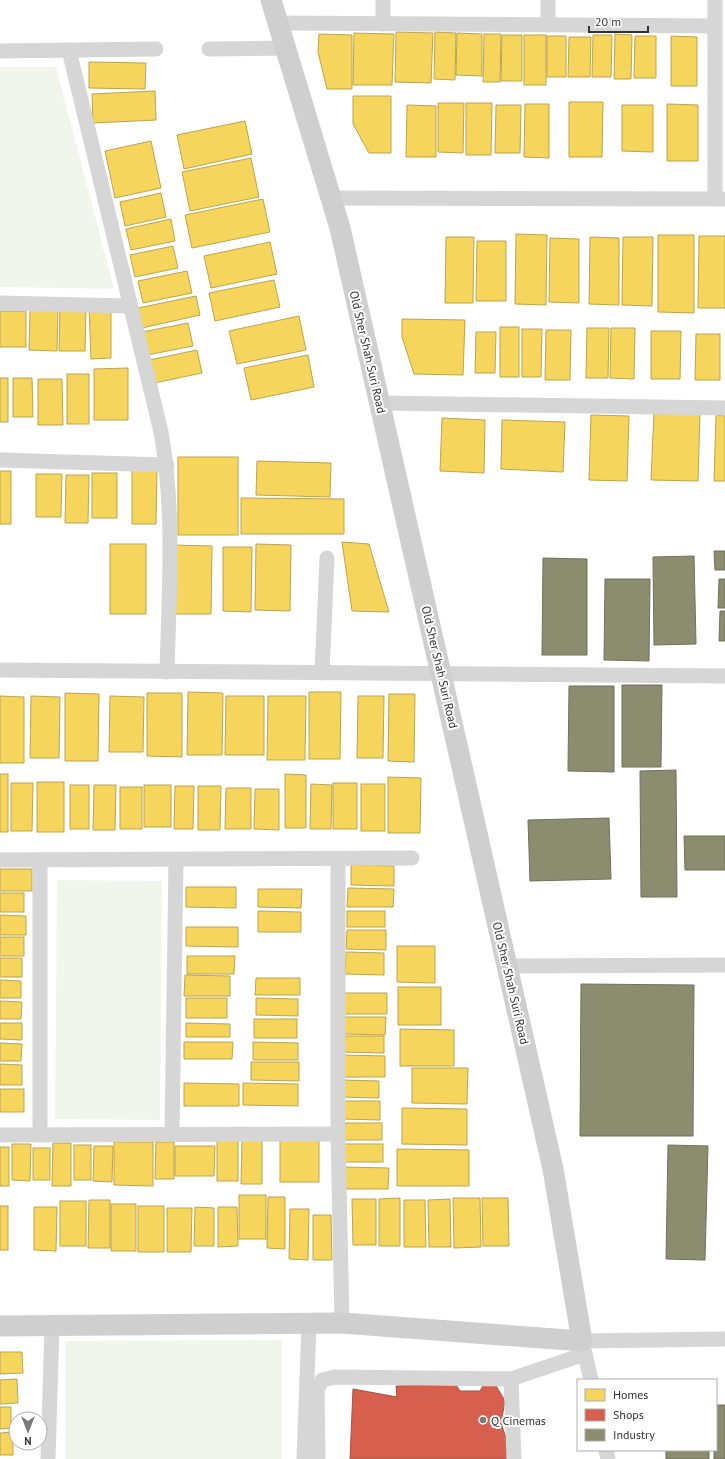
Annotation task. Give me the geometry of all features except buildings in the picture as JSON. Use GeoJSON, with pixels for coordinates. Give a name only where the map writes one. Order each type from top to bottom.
{"type":"FeatureCollection","features":[{"type":"Feature","properties":{"kind":"street","name":"Old Sher Shah Suri Road"},"geometry":{"type":"LineString","coordinates":[[272,0],[340,228],[553,1169],[583,1347]]}},
{"type":"Feature","properties":{"kind":"street"},"geometry":{"type":"LineString","coordinates":[[383,0],[383,24]]}},
{"type":"Feature","properties":{"kind":"street"},"geometry":{"type":"LineString","coordinates":[[548,0],[548,25]]}},
{"type":"Feature","properties":{"kind":"street"},"geometry":{"type":"LineString","coordinates":[[331,198],[720,199],[715,0]]}},
{"type":"Feature","properties":{"kind":"street"},"geometry":{"type":"LineString","coordinates":[[278,23],[715,26]]}},
{"type":"Feature","properties":{"kind":"street"},"geometry":{"type":"LineString","coordinates":[[209,49],[286,48]]}},
{"type":"Feature","properties":{"kind":"street"},"geometry":{"type":"LineString","coordinates":[[0,51],[156,49]]}},
{"type":"Feature","properties":{"kind":"street"},"geometry":{"type":"LineString","coordinates":[[68,50],[129,306],[161,432],[167,465],[170,512],[167,672]]}},
{"type":"Feature","properties":{"kind":"street"},"geometry":{"type":"LineString","coordinates":[[0,303],[129,306]]}},
{"type":"Feature","properties":{"kind":"street"},"geometry":{"type":"LineString","coordinates":[[380,403],[725,408]]}},
{"type":"Feature","properties":{"kind":"street"},"geometry":{"type":"LineString","coordinates":[[0,460],[167,465]]}},
{"type":"Feature","properties":{"kind":"street"},"geometry":{"type":"LineString","coordinates":[[322,673],[326,558]]}},
{"type":"Feature","properties":{"kind":"street"},"geometry":{"type":"LineString","coordinates":[[0,670],[442,675],[725,676]]}},
{"type":"Feature","properties":{"kind":"street"},"geometry":{"type":"LineString","coordinates":[[0,860],[412,858]]}},
{"type":"Feature","properties":{"kind":"street"},"geometry":{"type":"LineString","coordinates":[[338,859],[338,1134],[342,1323]]}},
{"type":"Feature","properties":{"kind":"street"},"geometry":{"type":"LineString","coordinates":[[40,860],[40,1135]]}},
{"type":"Feature","properties":{"kind":"street"},"geometry":{"type":"LineString","coordinates":[[172,1134],[176,860]]}},
{"type":"Feature","properties":{"kind":"street"},"geometry":{"type":"LineString","coordinates":[[507,966],[725,965]]}},
{"type":"Feature","properties":{"kind":"street"},"geometry":{"type":"LineString","coordinates":[[0,1135],[338,1134]]}},
{"type":"Feature","properties":{"kind":"street"},"geometry":{"type":"LineString","coordinates":[[0,1326],[342,1323],[583,1347],[725,1339]]}},
{"type":"Feature","properties":{"kind":"street"},"geometry":{"type":"LineString","coordinates":[[304,1459],[309,1324]]}},
{"type":"Feature","properties":{"kind":"street"},"geometry":{"type":"LineString","coordinates":[[48,1459],[52,1326]]}},
{"type":"Feature","properties":{"kind":"street"},"geometry":{"type":"LineString","coordinates":[[318,1459],[317,1390],[322,1380],[335,1377],[511,1379],[583,1347]]}},
{"type":"Feature","properties":{"kind":"street"},"geometry":{"type":"LineString","coordinates":[[583,1347],[590,1379]]}},
{"type":"Feature","properties":{"kind":"street"},"geometry":{"type":"LineString","coordinates":[[511,1379],[514,1459]]}},
{"type":"Feature","properties":{"kind":"shaded area"},"geometry":{"type":"Polygon","coordinates":[[[0,67],[56,67],[114,289],[0,287],[0,67]]]}},
{"type":"Feature","properties":{"kind":"shaded area"},"geometry":{"type":"Polygon","coordinates":[[[57,880],[162,881],[160,1120],[55,1119],[57,880]]]}},
{"type":"Feature","properties":{"kind":"shaded area"},"geometry":{"type":"Polygon","coordinates":[[[282,1340],[282,1459],[65,1459],[65,1341],[282,1340]]]}},
{"type":"Feature","properties":{"kind":"place","name":"Q Cinemas"},"geometry":{"type":"Point","coordinates":[483,1420]}}]}
